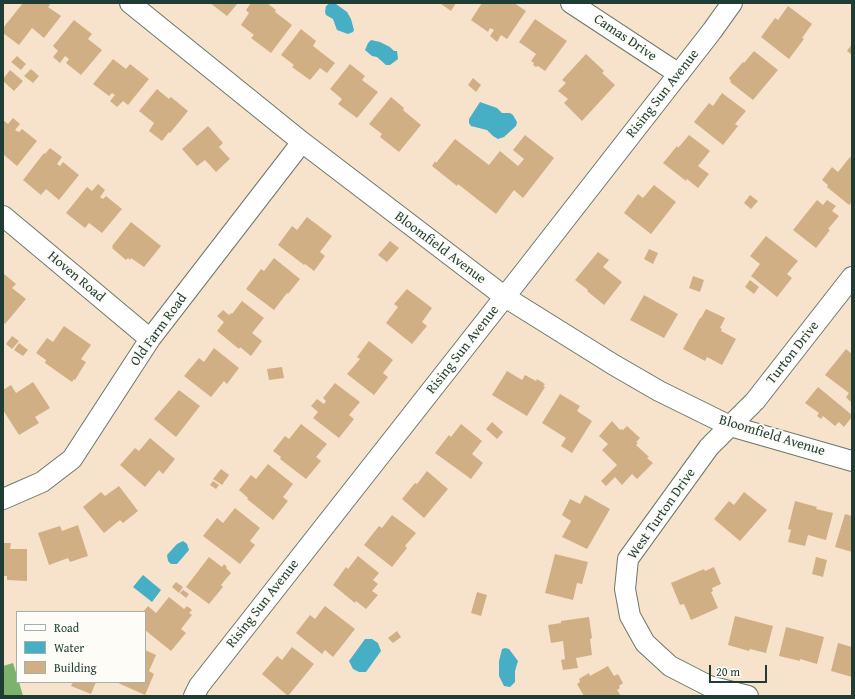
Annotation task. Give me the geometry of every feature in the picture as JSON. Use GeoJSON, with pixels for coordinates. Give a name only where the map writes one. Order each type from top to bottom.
{"type":"FeatureCollection","features":[{"type":"Feature","properties":{"kind":"street","name":"Bloomfield Avenue"},"geometry":{"type":"LineString","coordinates":[[130,3],[302,142],[504,297],[659,391],[730,426],[852,461]]}},
{"type":"Feature","properties":{"kind":"street","name":"Camas Drive"},"geometry":{"type":"LineString","coordinates":[[572,3],[678,74]]}},
{"type":"Feature","properties":{"kind":"street","name":"Rising Sun Avenue"},"geometry":{"type":"LineString","coordinates":[[194,696],[199,686],[712,31],[732,3]]}},
{"type":"Feature","properties":{"kind":"street","name":"Old Farm Road"},"geometry":{"type":"LineString","coordinates":[[3,499],[42,482],[72,459],[150,339],[302,142]]}},
{"type":"Feature","properties":{"kind":"street","name":"Hoven Road"},"geometry":{"type":"LineString","coordinates":[[3,216],[150,339]]}},
{"type":"Feature","properties":{"kind":"street","name":"Turton Drive"},"geometry":{"type":"LineString","coordinates":[[730,426],[755,401],[852,277]]}},
{"type":"Feature","properties":{"kind":"street","name":"West Turton Drive"},"geometry":{"type":"LineString","coordinates":[[730,426],[710,447],[628,559],[625,589],[630,616],[645,643],[670,666],[709,686],[748,696]]}},
{"type":"Feature","properties":{"kind":"green space"},"geometry":{"type":"Polygon","coordinates":[[[13,663],[16,673],[16,683],[19,683],[23,696],[3,696],[3,666],[13,663]]]}},
{"type":"Feature","properties":{"kind":"water"},"geometry":{"type":"Polygon","coordinates":[[[330,3],[336,4],[347,12],[351,19],[354,30],[353,32],[348,34],[337,30],[333,19],[326,15],[325,12],[326,6],[330,3]]]}},
{"type":"Feature","properties":{"kind":"water"},"geometry":{"type":"Polygon","coordinates":[[[371,40],[380,42],[390,47],[394,51],[397,51],[398,59],[390,65],[386,65],[377,57],[372,56],[365,50],[371,40]]]}},
{"type":"Feature","properties":{"kind":"water"},"geometry":{"type":"Polygon","coordinates":[[[480,102],[497,108],[502,113],[510,113],[513,115],[517,122],[516,126],[504,137],[498,139],[487,130],[471,126],[469,119],[480,102]]]}},
{"type":"Feature","properties":{"kind":"water"},"geometry":{"type":"Polygon","coordinates":[[[183,541],[187,544],[189,550],[177,564],[171,564],[168,561],[167,555],[177,544],[183,541]]]}},
{"type":"Feature","properties":{"kind":"water"},"geometry":{"type":"Polygon","coordinates":[[[143,575],[161,590],[152,602],[133,587],[143,575]]]}},
{"type":"Feature","properties":{"kind":"water"},"geometry":{"type":"Polygon","coordinates":[[[365,639],[372,639],[378,643],[381,651],[366,672],[359,672],[353,669],[349,661],[365,639]]]}},
{"type":"Feature","properties":{"kind":"water"},"geometry":{"type":"Polygon","coordinates":[[[502,649],[509,649],[518,661],[515,671],[515,682],[510,687],[504,686],[499,676],[499,661],[502,649]]]}},
{"type":"Feature","properties":{"kind":"building"},"geometry":{"type":"Polygon","coordinates":[[[23,3],[48,3],[50,5],[48,7],[61,16],[44,38],[32,28],[19,45],[3,33],[3,28],[23,3]]]}},
{"type":"Feature","properties":{"kind":"building"},"geometry":{"type":"Polygon","coordinates":[[[210,3],[238,3],[227,16],[210,3]]]}},
{"type":"Feature","properties":{"kind":"building"},"geometry":{"type":"Polygon","coordinates":[[[251,3],[267,3],[276,10],[275,12],[292,25],[271,53],[251,38],[254,35],[241,25],[249,13],[246,10],[251,3]]]}},
{"type":"Feature","properties":{"kind":"building"},"geometry":{"type":"Polygon","coordinates":[[[456,3],[451,11],[441,4],[456,3]]]}},
{"type":"Feature","properties":{"kind":"building"},"geometry":{"type":"Polygon","coordinates":[[[482,3],[514,3],[526,11],[507,39],[501,35],[497,42],[490,36],[494,30],[490,28],[488,32],[471,20],[482,3]]]}},
{"type":"Feature","properties":{"kind":"building"},"geometry":{"type":"Polygon","coordinates":[[[788,6],[812,24],[802,38],[804,39],[789,59],[761,37],[775,18],[778,20],[788,6]]]}},
{"type":"Feature","properties":{"kind":"building"},"geometry":{"type":"Polygon","coordinates":[[[535,19],[567,41],[545,71],[538,66],[536,67],[533,65],[534,63],[531,61],[536,54],[519,42],[535,19]]]}},
{"type":"Feature","properties":{"kind":"building"},"geometry":{"type":"Polygon","coordinates":[[[74,20],[92,34],[88,39],[102,50],[81,75],[66,63],[69,59],[65,56],[60,63],[53,57],[58,51],[53,46],[74,20]]]}},
{"type":"Feature","properties":{"kind":"building"},"geometry":{"type":"Polygon","coordinates":[[[301,29],[316,41],[313,46],[335,63],[327,73],[320,68],[310,80],[292,67],[294,65],[281,55],[301,29]]]}},
{"type":"Feature","properties":{"kind":"building"},"geometry":{"type":"Polygon","coordinates":[[[852,44],[852,55],[847,51],[852,44]]]}},
{"type":"Feature","properties":{"kind":"building"},"geometry":{"type":"Polygon","coordinates":[[[754,51],[778,70],[753,100],[730,82],[731,81],[729,78],[754,51]]]}},
{"type":"Feature","properties":{"kind":"building"},"geometry":{"type":"Polygon","coordinates":[[[586,54],[604,71],[602,73],[615,85],[582,121],[564,103],[568,99],[558,91],[566,83],[562,80],[586,54]]]}},
{"type":"Feature","properties":{"kind":"building"},"geometry":{"type":"Polygon","coordinates":[[[17,56],[26,64],[21,70],[11,62],[17,56]]]}},
{"type":"Feature","properties":{"kind":"building"},"geometry":{"type":"Polygon","coordinates":[[[113,59],[126,69],[130,64],[149,79],[128,105],[123,101],[117,107],[110,101],[115,95],[112,93],[109,96],[93,84],[113,59]]]}},
{"type":"Feature","properties":{"kind":"building"},"geometry":{"type":"Polygon","coordinates":[[[350,64],[365,76],[362,80],[378,92],[357,118],[338,104],[342,99],[330,89],[350,64]]]}},
{"type":"Feature","properties":{"kind":"building"},"geometry":{"type":"Polygon","coordinates":[[[31,69],[39,76],[33,83],[24,76],[31,69]]]}},
{"type":"Feature","properties":{"kind":"building"},"geometry":{"type":"Polygon","coordinates":[[[10,70],[23,81],[14,91],[3,81],[10,70]]]}},
{"type":"Feature","properties":{"kind":"building"},"geometry":{"type":"Polygon","coordinates":[[[473,78],[481,85],[476,92],[468,85],[473,78]]]}},
{"type":"Feature","properties":{"kind":"building"},"geometry":{"type":"Polygon","coordinates":[[[157,89],[169,99],[171,97],[188,111],[162,141],[149,131],[154,123],[139,111],[157,89]]]}},
{"type":"Feature","properties":{"kind":"building"},"geometry":{"type":"Polygon","coordinates":[[[722,93],[746,111],[735,124],[738,126],[723,145],[694,122],[709,103],[713,106],[722,93]]]}},
{"type":"Feature","properties":{"kind":"building"},"geometry":{"type":"Polygon","coordinates":[[[391,97],[404,108],[403,110],[421,125],[399,152],[380,137],[382,134],[369,124],[391,97]]]}},
{"type":"Feature","properties":{"kind":"building"},"geometry":{"type":"Polygon","coordinates":[[[13,118],[20,124],[15,130],[19,132],[22,129],[37,141],[17,166],[4,155],[3,157],[3,120],[8,124],[13,118]]]}},
{"type":"Feature","properties":{"kind":"building"},"geometry":{"type":"Polygon","coordinates":[[[208,126],[223,143],[219,147],[230,159],[216,172],[205,160],[197,166],[182,149],[208,126]]]}},
{"type":"Feature","properties":{"kind":"building"},"geometry":{"type":"Polygon","coordinates":[[[525,135],[554,158],[523,198],[514,190],[496,214],[432,166],[455,139],[489,165],[500,151],[518,166],[524,159],[513,150],[525,135]]]}},
{"type":"Feature","properties":{"kind":"building"},"geometry":{"type":"Polygon","coordinates":[[[689,135],[710,151],[698,166],[709,174],[698,188],[687,179],[686,181],[663,163],[677,146],[678,148],[689,135]]]}},
{"type":"Feature","properties":{"kind":"building"},"geometry":{"type":"Polygon","coordinates":[[[50,148],[62,157],[57,164],[60,166],[63,162],[79,175],[59,200],[46,189],[41,195],[23,180],[44,153],[45,154],[50,148]]]}},
{"type":"Feature","properties":{"kind":"building"},"geometry":{"type":"Polygon","coordinates":[[[850,157],[852,158],[852,202],[849,205],[827,187],[828,185],[822,180],[832,167],[838,172],[850,157]]]}},
{"type":"Feature","properties":{"kind":"building"},"geometry":{"type":"Polygon","coordinates":[[[98,184],[105,190],[100,197],[103,199],[106,196],[122,209],[102,233],[89,223],[85,228],[66,213],[87,187],[92,191],[98,184]]]}},
{"type":"Feature","properties":{"kind":"building"},"geometry":{"type":"Polygon","coordinates":[[[654,185],[676,202],[651,234],[624,213],[638,194],[643,198],[654,185]]]}},
{"type":"Feature","properties":{"kind":"building"},"geometry":{"type":"Polygon","coordinates":[[[750,195],[758,201],[751,209],[744,203],[750,195]]]}},
{"type":"Feature","properties":{"kind":"building"},"geometry":{"type":"Polygon","coordinates":[[[817,200],[823,205],[827,200],[836,206],[832,211],[839,216],[828,229],[830,230],[816,248],[793,230],[817,200]]]}},
{"type":"Feature","properties":{"kind":"building"},"geometry":{"type":"Polygon","coordinates":[[[307,217],[332,236],[320,252],[325,256],[314,271],[278,245],[292,226],[297,230],[307,217]]]}},
{"type":"Feature","properties":{"kind":"building"},"geometry":{"type":"Polygon","coordinates":[[[131,222],[161,246],[144,267],[131,258],[130,260],[128,258],[126,260],[112,248],[131,222]]]}},
{"type":"Feature","properties":{"kind":"building"},"geometry":{"type":"Polygon","coordinates":[[[766,236],[798,261],[787,274],[792,278],[777,297],[751,276],[760,264],[750,256],[766,236]]]}},
{"type":"Feature","properties":{"kind":"building"},"geometry":{"type":"Polygon","coordinates":[[[390,241],[399,248],[387,262],[378,255],[390,241]]]}},
{"type":"Feature","properties":{"kind":"building"},"geometry":{"type":"Polygon","coordinates":[[[649,249],[658,253],[653,264],[644,259],[649,249]]]}},
{"type":"Feature","properties":{"kind":"building"},"geometry":{"type":"Polygon","coordinates":[[[598,252],[609,260],[603,267],[622,282],[604,305],[575,280],[598,252]]]}},
{"type":"Feature","properties":{"kind":"building"},"geometry":{"type":"Polygon","coordinates":[[[274,258],[300,279],[274,310],[246,289],[261,269],[264,271],[274,258]]]}},
{"type":"Feature","properties":{"kind":"building"},"geometry":{"type":"Polygon","coordinates":[[[3,273],[16,284],[12,288],[26,299],[5,324],[3,322],[3,273]]]}},
{"type":"Feature","properties":{"kind":"building"},"geometry":{"type":"Polygon","coordinates":[[[693,276],[704,280],[700,292],[689,288],[693,276]]]}},
{"type":"Feature","properties":{"kind":"building"},"geometry":{"type":"Polygon","coordinates":[[[750,280],[759,287],[754,294],[745,287],[750,280]]]}},
{"type":"Feature","properties":{"kind":"building"},"geometry":{"type":"Polygon","coordinates":[[[407,289],[432,308],[422,322],[427,326],[412,344],[386,323],[398,307],[394,304],[407,289]]]}},
{"type":"Feature","properties":{"kind":"building"},"geometry":{"type":"Polygon","coordinates":[[[644,295],[678,314],[664,338],[630,320],[644,295]]]}},
{"type":"Feature","properties":{"kind":"building"},"geometry":{"type":"Polygon","coordinates":[[[242,301],[264,318],[252,333],[262,341],[251,356],[240,347],[239,349],[217,331],[224,322],[217,316],[223,310],[229,315],[231,313],[232,314],[242,301]]]}},
{"type":"Feature","properties":{"kind":"building"},"geometry":{"type":"Polygon","coordinates":[[[706,309],[725,318],[720,328],[722,329],[721,331],[736,339],[722,365],[707,357],[705,361],[683,349],[706,309]]]}},
{"type":"Feature","properties":{"kind":"building"},"geometry":{"type":"Polygon","coordinates":[[[64,326],[91,345],[81,359],[86,362],[75,380],[74,379],[72,382],[45,363],[46,360],[36,353],[47,338],[53,342],[64,326]]]}},
{"type":"Feature","properties":{"kind":"building"},"geometry":{"type":"Polygon","coordinates":[[[12,336],[19,341],[12,349],[6,344],[12,336]]]}},
{"type":"Feature","properties":{"kind":"building"},"geometry":{"type":"Polygon","coordinates":[[[369,341],[393,360],[383,373],[388,377],[374,395],[347,374],[360,359],[357,357],[369,341]]]}},
{"type":"Feature","properties":{"kind":"building"},"geometry":{"type":"Polygon","coordinates":[[[19,343],[28,350],[23,356],[14,350],[19,343]]]}},
{"type":"Feature","properties":{"kind":"building"},"geometry":{"type":"Polygon","coordinates":[[[214,348],[239,368],[227,384],[224,381],[211,397],[184,376],[199,358],[204,362],[214,348]]]}},
{"type":"Feature","properties":{"kind":"building"},"geometry":{"type":"Polygon","coordinates":[[[846,349],[852,354],[852,403],[846,397],[849,393],[825,375],[846,349]]]}},
{"type":"Feature","properties":{"kind":"building"},"geometry":{"type":"Polygon","coordinates":[[[282,367],[284,378],[269,380],[267,369],[282,367]]]}},
{"type":"Feature","properties":{"kind":"building"},"geometry":{"type":"Polygon","coordinates":[[[507,371],[522,380],[525,375],[536,381],[537,379],[545,384],[543,386],[545,387],[527,416],[492,395],[507,371]]]}},
{"type":"Feature","properties":{"kind":"building"},"geometry":{"type":"Polygon","coordinates":[[[33,382],[50,408],[35,417],[39,423],[19,435],[3,410],[3,390],[11,385],[16,393],[33,382]]]}},
{"type":"Feature","properties":{"kind":"building"},"geometry":{"type":"Polygon","coordinates":[[[335,383],[360,402],[349,415],[354,419],[339,438],[313,418],[318,412],[311,406],[317,399],[324,404],[326,401],[323,398],[335,383]]]}},
{"type":"Feature","properties":{"kind":"building"},"geometry":{"type":"Polygon","coordinates":[[[818,387],[852,415],[844,427],[839,422],[835,426],[823,416],[821,419],[817,416],[819,413],[805,403],[818,387]]]}},
{"type":"Feature","properties":{"kind":"building"},"geometry":{"type":"Polygon","coordinates":[[[179,390],[200,406],[176,437],[154,419],[179,390]]]}},
{"type":"Feature","properties":{"kind":"building"},"geometry":{"type":"Polygon","coordinates":[[[560,394],[580,406],[577,411],[592,421],[572,453],[561,446],[566,438],[542,423],[560,394]]]}},
{"type":"Feature","properties":{"kind":"building"},"geometry":{"type":"Polygon","coordinates":[[[612,421],[620,430],[623,430],[627,426],[640,438],[636,442],[638,443],[636,445],[649,457],[647,458],[653,463],[637,479],[632,474],[622,485],[615,477],[606,486],[601,481],[617,465],[602,450],[608,444],[599,436],[612,421]]]}},
{"type":"Feature","properties":{"kind":"building"},"geometry":{"type":"Polygon","coordinates":[[[492,422],[503,432],[497,439],[486,429],[492,422]]]}},
{"type":"Feature","properties":{"kind":"building"},"geometry":{"type":"Polygon","coordinates":[[[301,424],[327,444],[316,457],[321,461],[306,479],[280,459],[281,457],[273,451],[285,436],[289,439],[301,424]]]}},
{"type":"Feature","properties":{"kind":"building"},"geometry":{"type":"Polygon","coordinates":[[[461,424],[482,441],[472,454],[483,463],[471,479],[435,453],[449,435],[451,437],[461,424]]]}},
{"type":"Feature","properties":{"kind":"building"},"geometry":{"type":"Polygon","coordinates":[[[150,438],[175,459],[163,474],[159,470],[145,487],[120,465],[135,448],[139,451],[150,438]]]}},
{"type":"Feature","properties":{"kind":"building"},"geometry":{"type":"Polygon","coordinates":[[[268,464],[293,484],[283,497],[288,501],[273,520],[247,499],[248,498],[239,490],[251,475],[256,479],[268,464]]]}},
{"type":"Feature","properties":{"kind":"building"},"geometry":{"type":"Polygon","coordinates":[[[221,469],[229,475],[222,485],[213,479],[221,469]]]}},
{"type":"Feature","properties":{"kind":"building"},"geometry":{"type":"Polygon","coordinates":[[[427,471],[448,489],[424,518],[402,499],[427,471]]]}},
{"type":"Feature","properties":{"kind":"building"},"geometry":{"type":"Polygon","coordinates":[[[213,481],[219,485],[216,489],[210,485],[213,481]]]}},
{"type":"Feature","properties":{"kind":"building"},"geometry":{"type":"Polygon","coordinates":[[[119,486],[138,511],[123,523],[120,520],[104,533],[83,507],[101,492],[105,496],[119,486]]]}},
{"type":"Feature","properties":{"kind":"building"},"geometry":{"type":"Polygon","coordinates":[[[744,492],[767,510],[740,541],[714,519],[729,501],[734,505],[744,492]]]}},
{"type":"Feature","properties":{"kind":"building"},"geometry":{"type":"Polygon","coordinates":[[[585,495],[610,509],[587,549],[562,537],[571,521],[562,515],[570,499],[580,504],[585,495]]]}},
{"type":"Feature","properties":{"kind":"building"},"geometry":{"type":"Polygon","coordinates":[[[795,501],[817,507],[816,509],[833,513],[826,540],[808,535],[805,546],[788,542],[791,530],[788,529],[795,501]]]}},
{"type":"Feature","properties":{"kind":"building"},"geometry":{"type":"Polygon","coordinates":[[[235,508],[260,528],[250,541],[255,545],[240,564],[203,536],[217,518],[223,523],[235,508]]]}},
{"type":"Feature","properties":{"kind":"building"},"geometry":{"type":"Polygon","coordinates":[[[845,514],[852,516],[852,552],[835,547],[845,514]]]}},
{"type":"Feature","properties":{"kind":"building"},"geometry":{"type":"Polygon","coordinates":[[[392,515],[416,533],[405,546],[407,548],[392,567],[364,545],[379,526],[382,528],[392,515]]]}},
{"type":"Feature","properties":{"kind":"building"},"geometry":{"type":"Polygon","coordinates":[[[78,525],[88,556],[70,562],[68,558],[49,565],[38,533],[60,526],[62,531],[78,525]]]}},
{"type":"Feature","properties":{"kind":"building"},"geometry":{"type":"Polygon","coordinates":[[[3,543],[11,543],[10,549],[27,549],[27,581],[7,580],[7,576],[3,576],[3,543]]]}},
{"type":"Feature","properties":{"kind":"building"},"geometry":{"type":"Polygon","coordinates":[[[555,554],[588,562],[582,584],[577,583],[573,600],[545,593],[555,554]]]}},
{"type":"Feature","properties":{"kind":"building"},"geometry":{"type":"Polygon","coordinates":[[[358,556],[379,573],[373,580],[378,584],[372,591],[378,595],[366,609],[356,601],[355,603],[333,585],[346,567],[348,569],[358,556]]]}},
{"type":"Feature","properties":{"kind":"building"},"geometry":{"type":"Polygon","coordinates":[[[209,557],[222,567],[224,564],[231,573],[221,585],[223,587],[209,604],[186,587],[209,557]]]}},
{"type":"Feature","properties":{"kind":"building"},"geometry":{"type":"Polygon","coordinates":[[[816,557],[827,560],[823,577],[812,574],[816,557]]]}},
{"type":"Feature","properties":{"kind":"building"},"geometry":{"type":"Polygon","coordinates":[[[714,567],[721,584],[712,588],[713,591],[711,592],[718,608],[691,620],[684,604],[680,605],[671,583],[704,569],[705,571],[714,567]]]}},
{"type":"Feature","properties":{"kind":"building"},"geometry":{"type":"Polygon","coordinates":[[[176,582],[183,587],[179,593],[172,587],[176,582]]]}},
{"type":"Feature","properties":{"kind":"building"},"geometry":{"type":"Polygon","coordinates":[[[183,590],[189,594],[186,598],[180,593],[183,590]]]}},
{"type":"Feature","properties":{"kind":"building"},"geometry":{"type":"Polygon","coordinates":[[[477,592],[487,595],[481,616],[471,613],[477,592]]]}},
{"type":"Feature","properties":{"kind":"building"},"geometry":{"type":"Polygon","coordinates":[[[169,597],[184,609],[187,606],[192,610],[189,613],[192,615],[181,629],[186,633],[171,651],[146,631],[146,611],[144,611],[148,606],[156,613],[169,597]]]}},
{"type":"Feature","properties":{"kind":"building"},"geometry":{"type":"Polygon","coordinates":[[[325,606],[355,629],[333,657],[325,650],[322,654],[296,633],[310,615],[315,619],[325,606]]]}},
{"type":"Feature","properties":{"kind":"building"},"geometry":{"type":"Polygon","coordinates":[[[735,616],[773,626],[766,653],[750,649],[749,651],[728,645],[735,616]]]}},
{"type":"Feature","properties":{"kind":"building"},"geometry":{"type":"Polygon","coordinates":[[[589,617],[592,638],[590,639],[592,655],[576,658],[578,668],[563,670],[561,660],[565,659],[563,641],[551,643],[548,625],[561,623],[561,621],[589,617]]]}},
{"type":"Feature","properties":{"kind":"building"},"geometry":{"type":"Polygon","coordinates":[[[786,627],[824,637],[817,664],[800,659],[800,661],[779,656],[786,627]]]}},
{"type":"Feature","properties":{"kind":"building"},"geometry":{"type":"Polygon","coordinates":[[[397,631],[401,637],[393,643],[388,638],[397,631]]]}},
{"type":"Feature","properties":{"kind":"building"},"geometry":{"type":"Polygon","coordinates":[[[838,643],[852,647],[852,677],[831,671],[838,643]]]}},
{"type":"Feature","properties":{"kind":"building"},"geometry":{"type":"Polygon","coordinates":[[[292,647],[314,664],[288,696],[262,674],[277,656],[282,660],[292,647]]]}},
{"type":"Feature","properties":{"kind":"building"},"geometry":{"type":"Polygon","coordinates":[[[146,650],[156,655],[149,671],[154,674],[145,695],[118,683],[146,683],[146,650]]]}},
{"type":"Feature","properties":{"kind":"building"},"geometry":{"type":"Polygon","coordinates":[[[608,666],[614,676],[618,674],[623,683],[617,690],[621,696],[584,696],[577,684],[580,682],[579,679],[589,673],[590,676],[608,666]]]}},
{"type":"Feature","properties":{"kind":"building"},"geometry":{"type":"Polygon","coordinates":[[[72,683],[96,683],[91,694],[71,686],[72,683]]]}}]}
